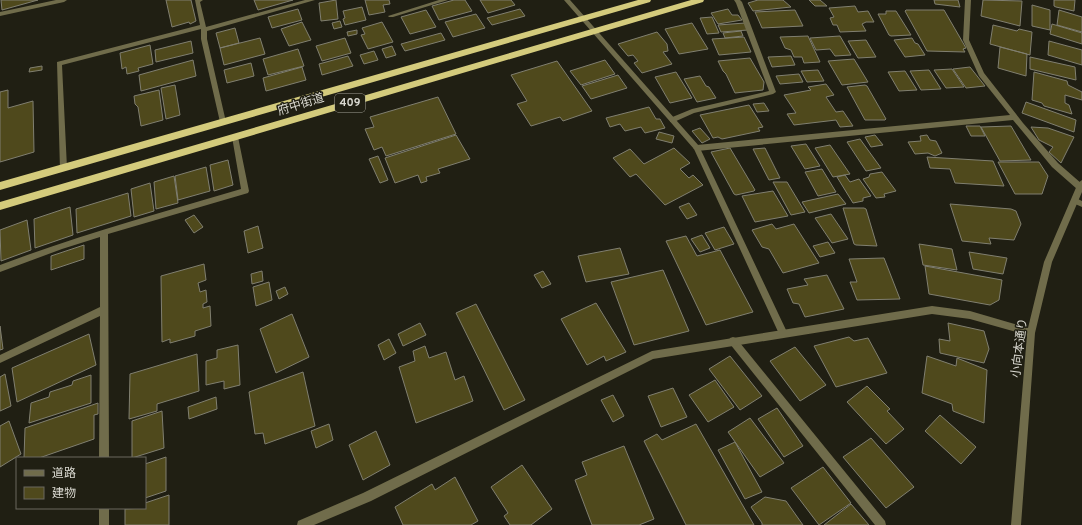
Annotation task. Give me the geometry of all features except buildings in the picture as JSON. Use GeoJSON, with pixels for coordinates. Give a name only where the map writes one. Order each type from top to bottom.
{"type":"FeatureCollection","features":[{"type":"Feature","properties":{"kind":"highway","name":"府中街道"},"geometry":{"type":"LineString","coordinates":[[0,186],[647,0]]}},
{"type":"Feature","properties":{"kind":"highway","name":"府中街道"},"geometry":{"type":"LineString","coordinates":[[0,206],[700,0]]}},
{"type":"Feature","properties":{"kind":"street"},"geometry":{"type":"LineString","coordinates":[[0,14],[64,0]]}},
{"type":"Feature","properties":{"kind":"street"},"geometry":{"type":"LineString","coordinates":[[200,0],[197,1],[204,28],[204,39],[223,122]]}},
{"type":"Feature","properties":{"kind":"street"},"geometry":{"type":"LineString","coordinates":[[63,168],[59,64],[312,0]]}},
{"type":"Feature","properties":{"kind":"street"},"geometry":{"type":"LineString","coordinates":[[391,16],[445,0]]}},
{"type":"Feature","properties":{"kind":"street"},"geometry":{"type":"LineString","coordinates":[[567,0],[697,148],[783,333]]}},
{"type":"Feature","properties":{"kind":"street"},"geometry":{"type":"LineString","coordinates":[[672,120],[692,112],[773,92],[737,0]]}},
{"type":"Feature","properties":{"kind":"street"},"geometry":{"type":"LineString","coordinates":[[968,0],[966,40],[982,74],[1055,165],[1081,185]]}},
{"type":"Feature","properties":{"kind":"street"},"geometry":{"type":"LineString","coordinates":[[697,148],[1015,117]]}},
{"type":"Feature","properties":{"kind":"street"},"geometry":{"type":"LineString","coordinates":[[0,269],[34,255],[104,232],[245,191],[235,138]]}},
{"type":"Feature","properties":{"kind":"street","name":"小向本通り"},"geometry":{"type":"LineString","coordinates":[[1016,525],[1031,333],[1048,262],[1079,202],[1081,185]]}},
{"type":"Feature","properties":{"kind":"street"},"geometry":{"type":"LineString","coordinates":[[104,232],[104,457]]}},
{"type":"Feature","properties":{"kind":"street"},"geometry":{"type":"LineString","coordinates":[[0,359],[105,309]]}},
{"type":"Feature","properties":{"kind":"street"},"geometry":{"type":"LineString","coordinates":[[302,525],[367,497],[652,355],[932,310],[951,311],[973,315],[1031,333]]}},
{"type":"Feature","properties":{"kind":"street"},"geometry":{"type":"LineString","coordinates":[[733,342],[881,525]]}},
{"type":"Feature","properties":{"kind":"street"},"geometry":{"type":"LineString","coordinates":[[104,509],[104,525]]}}]}
